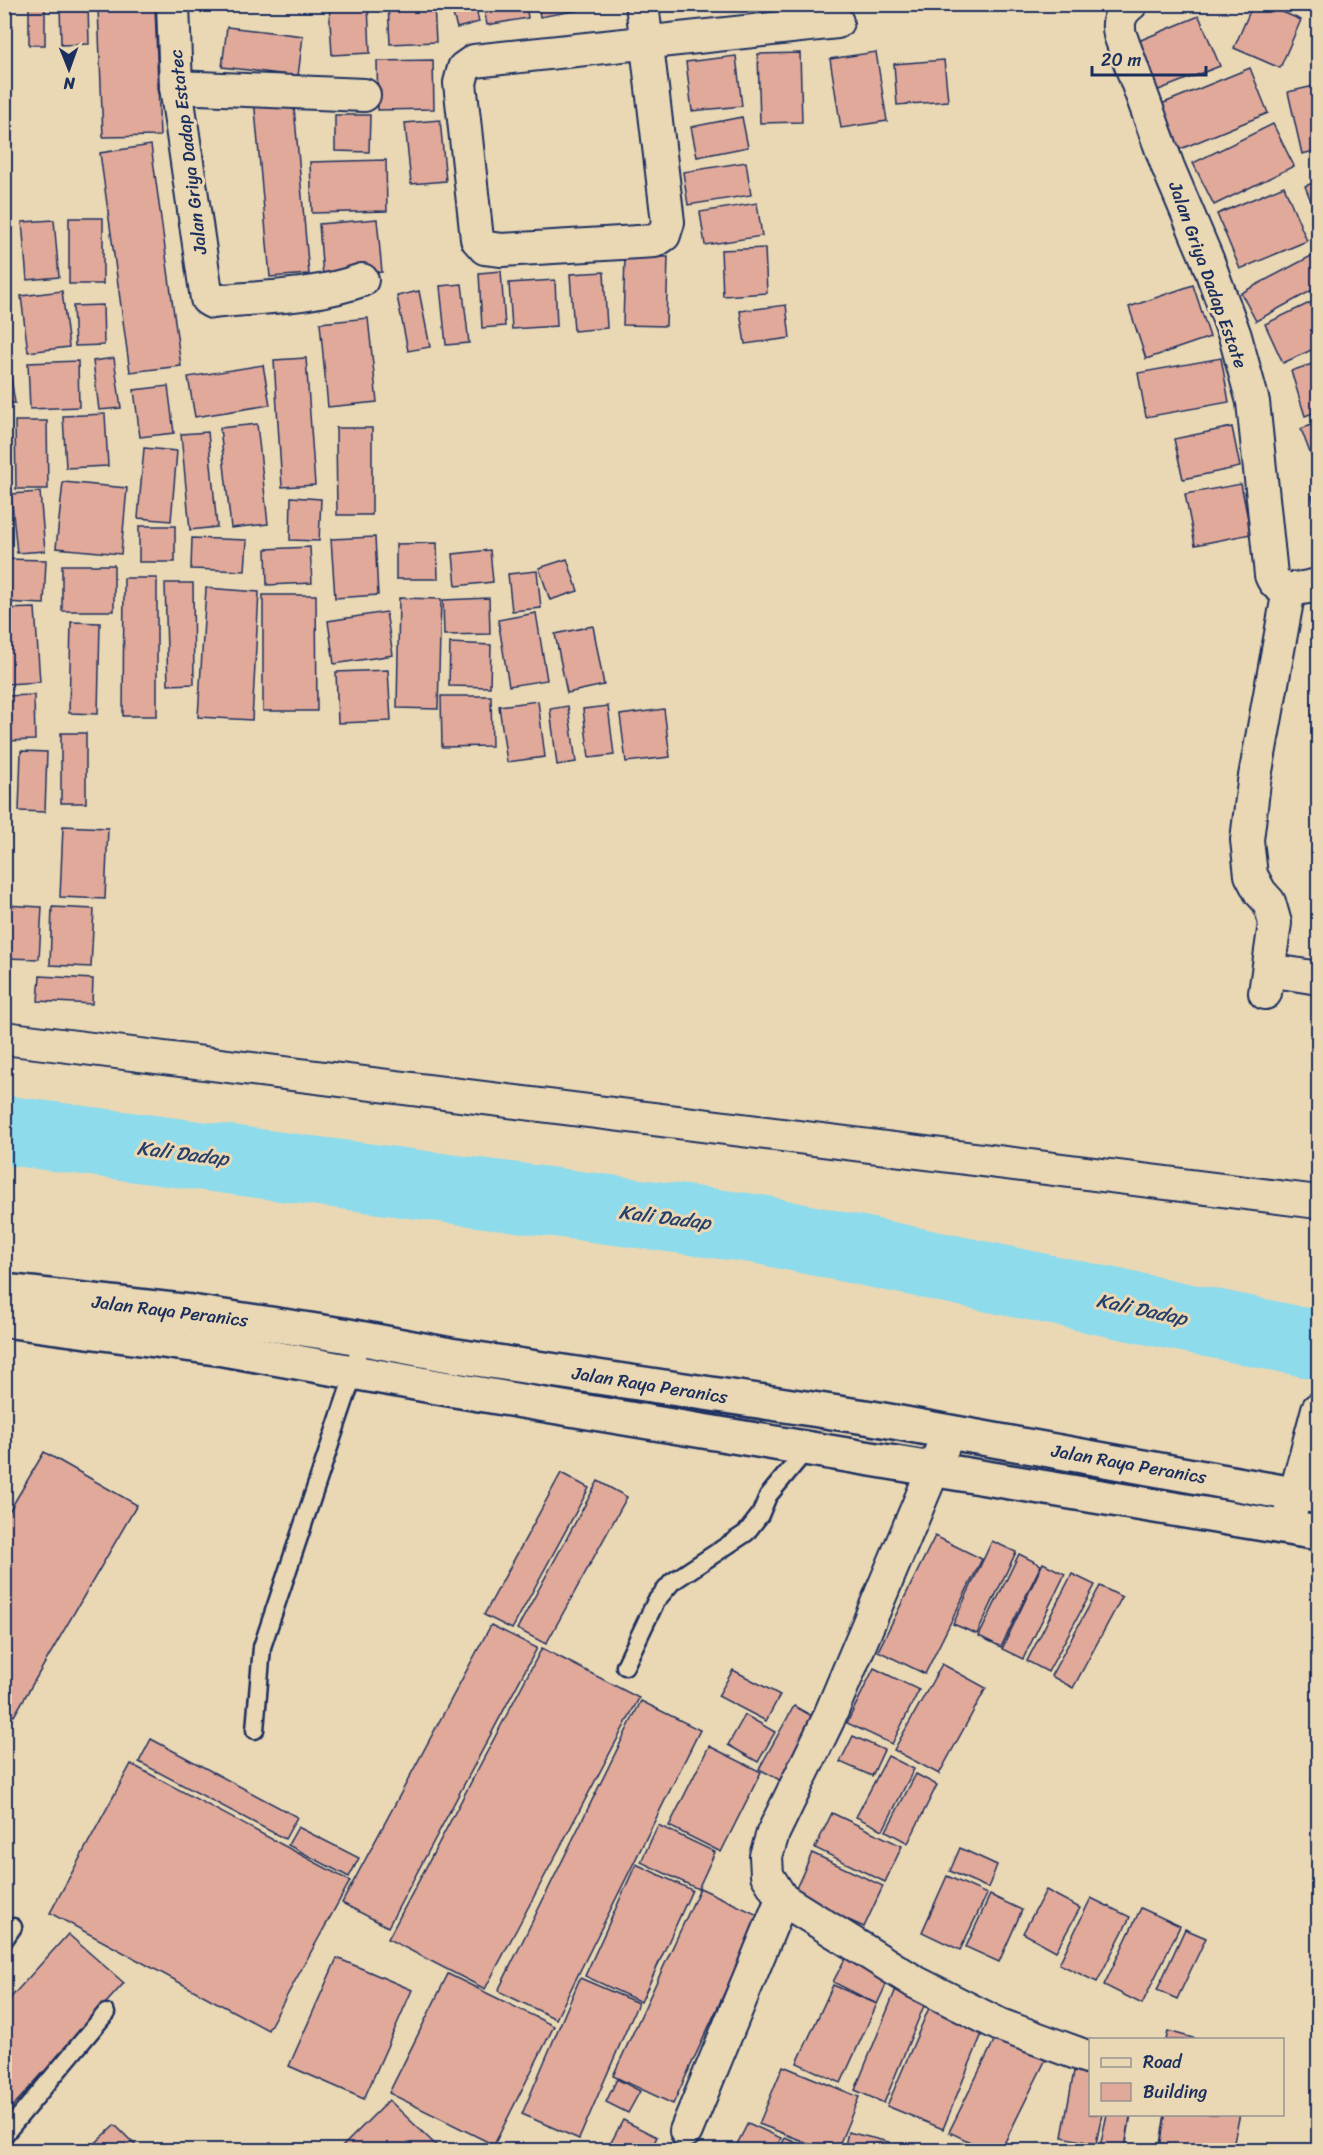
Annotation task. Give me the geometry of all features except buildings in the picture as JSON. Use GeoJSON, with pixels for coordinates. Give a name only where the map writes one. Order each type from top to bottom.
{"type":"FeatureCollection","features":[{"type":"Feature","properties":{"kind":"street","name":"Jalan Griya Dadap Estatec"},"geometry":{"type":"LineString","coordinates":[[173,4],[176,87],[207,299],[212,302],[309,292],[343,287],[362,280]]}},
{"type":"Feature","properties":{"kind":"street"},"geometry":{"type":"LineString","coordinates":[[642,4],[647,44],[668,222],[664,235],[655,241],[502,250],[485,248],[477,239],[460,83],[464,68],[474,61],[647,44],[837,22]]}},
{"type":"Feature","properties":{"kind":"street","name":"Jalan Griya Dadap Estate"},"geometry":{"type":"LineString","coordinates":[[1131,4],[1121,14],[1118,25],[1120,35],[1168,167],[1207,259],[1235,336],[1253,402],[1271,575],[1279,586],[1304,587]]}},
{"type":"Feature","properties":{"kind":"street"},"geometry":{"type":"LineString","coordinates":[[176,87],[364,95]]}},
{"type":"Feature","properties":{"kind":"street"},"geometry":{"type":"LineString","coordinates":[[1304,587],[1254,782],[1247,840],[1251,875],[1260,892],[1269,902],[1275,923],[1267,982],[1318,978]]}},
{"type":"Feature","properties":{"kind":"street"},"geometry":{"type":"LineString","coordinates":[[4,1038],[1318,1202]]}},
{"type":"Feature","properties":{"kind":"street","name":"Jalan Raya Peranics"},"geometry":{"type":"LineString","coordinates":[[4,1291],[191,1312],[949,1432],[1306,1495]]}},
{"type":"Feature","properties":{"kind":"street","name":"Jalan Raya Peranics"},"geometry":{"type":"LineString","coordinates":[[4,1320],[223,1349],[354,1373],[1318,1533]]}},
{"type":"Feature","properties":{"kind":"street"},"geometry":{"type":"LineString","coordinates":[[1287,1528],[1306,1495],[1308,1449],[1318,1409]]}},
{"type":"Feature","properties":{"kind":"street"},"geometry":{"type":"LineString","coordinates":[[949,1432],[935,1470],[828,1720],[773,1833],[766,1856],[767,1875],[782,1899],[915,1982],[1000,2025],[1089,2058]]}},
{"type":"Feature","properties":{"kind":"street"},"geometry":{"type":"LineString","coordinates":[[686,2131],[782,1899]]}},
{"type":"Feature","properties":{"kind":"street"},"geometry":{"type":"LineString","coordinates":[[1142,2151],[1148,2116]]}},
{"type":"Feature","properties":{"kind":"lane"},"geometry":{"type":"LineString","coordinates":[[255,1730],[262,1647],[354,1373],[360,1339]]}},
{"type":"Feature","properties":{"kind":"lane"},"geometry":{"type":"LineString","coordinates":[[625,1666],[656,1601],[672,1582],[746,1533],[760,1515],[768,1496],[808,1448]]}},
{"type":"Feature","properties":{"kind":"lane"},"geometry":{"type":"LineString","coordinates":[[4,2135],[106,2013]]}},
{"type":"Feature","properties":{"kind":"waterway","name":"Kali Dadap"},"geometry":{"type":"LineString","coordinates":[[4,1130],[757,1229],[1318,1345]]}}]}
